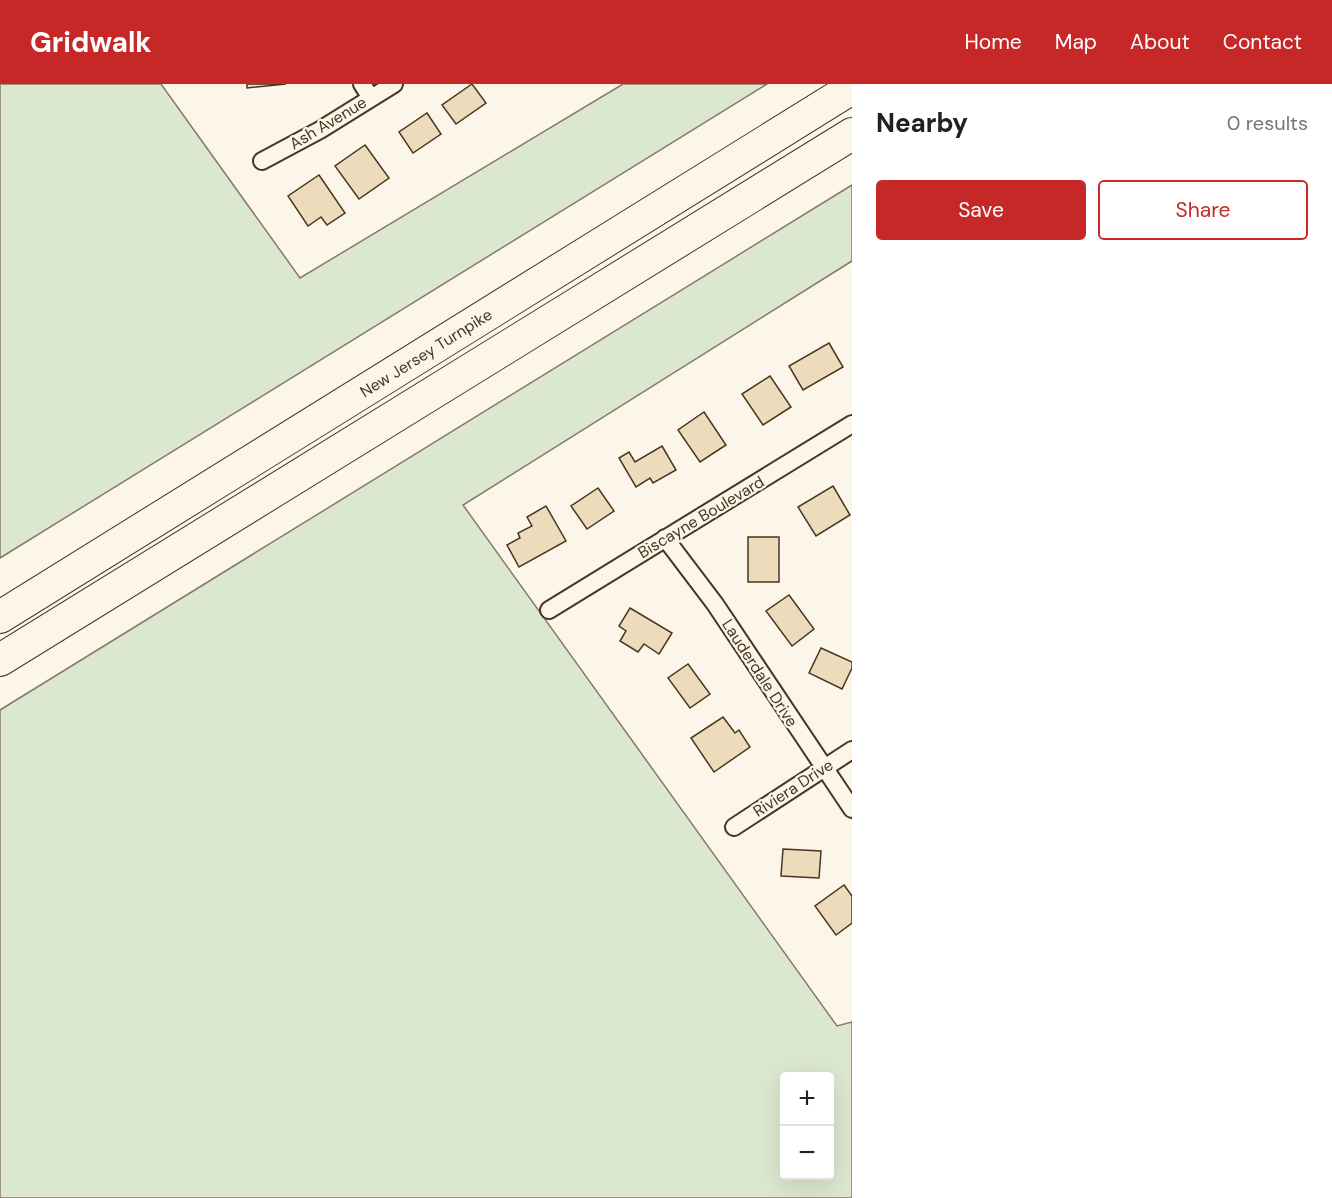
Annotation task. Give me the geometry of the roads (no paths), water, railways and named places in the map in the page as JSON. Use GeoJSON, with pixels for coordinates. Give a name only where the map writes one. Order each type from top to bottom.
{"type":"FeatureCollection","features":[{"type":"Feature","properties":{"kind":"highway","name":"New Jersey Turnpike"},"geometry":{"type":"LineString","coordinates":[[0,617],[852,88]]}},
{"type":"Feature","properties":{"kind":"highway"},"geometry":{"type":"LineString","coordinates":[[0,660],[852,134]]}},
{"type":"Feature","properties":{"kind":"street","name":"Ash Avenue"},"geometry":{"type":"LineString","coordinates":[[262,162],[320,130],[366,91],[394,84]]}},
{"type":"Feature","properties":{"kind":"street","name":"Biscayne Boulevard"},"geometry":{"type":"LineString","coordinates":[[549,610],[852,424]]}},
{"type":"Feature","properties":{"kind":"street","name":"Lauderdale Drive"},"geometry":{"type":"LineString","coordinates":[[665,538],[715,604],[852,809]]}},
{"type":"Feature","properties":{"kind":"street","name":"Riviera Drive"},"geometry":{"type":"LineString","coordinates":[[734,827],[852,750]]}}]}
